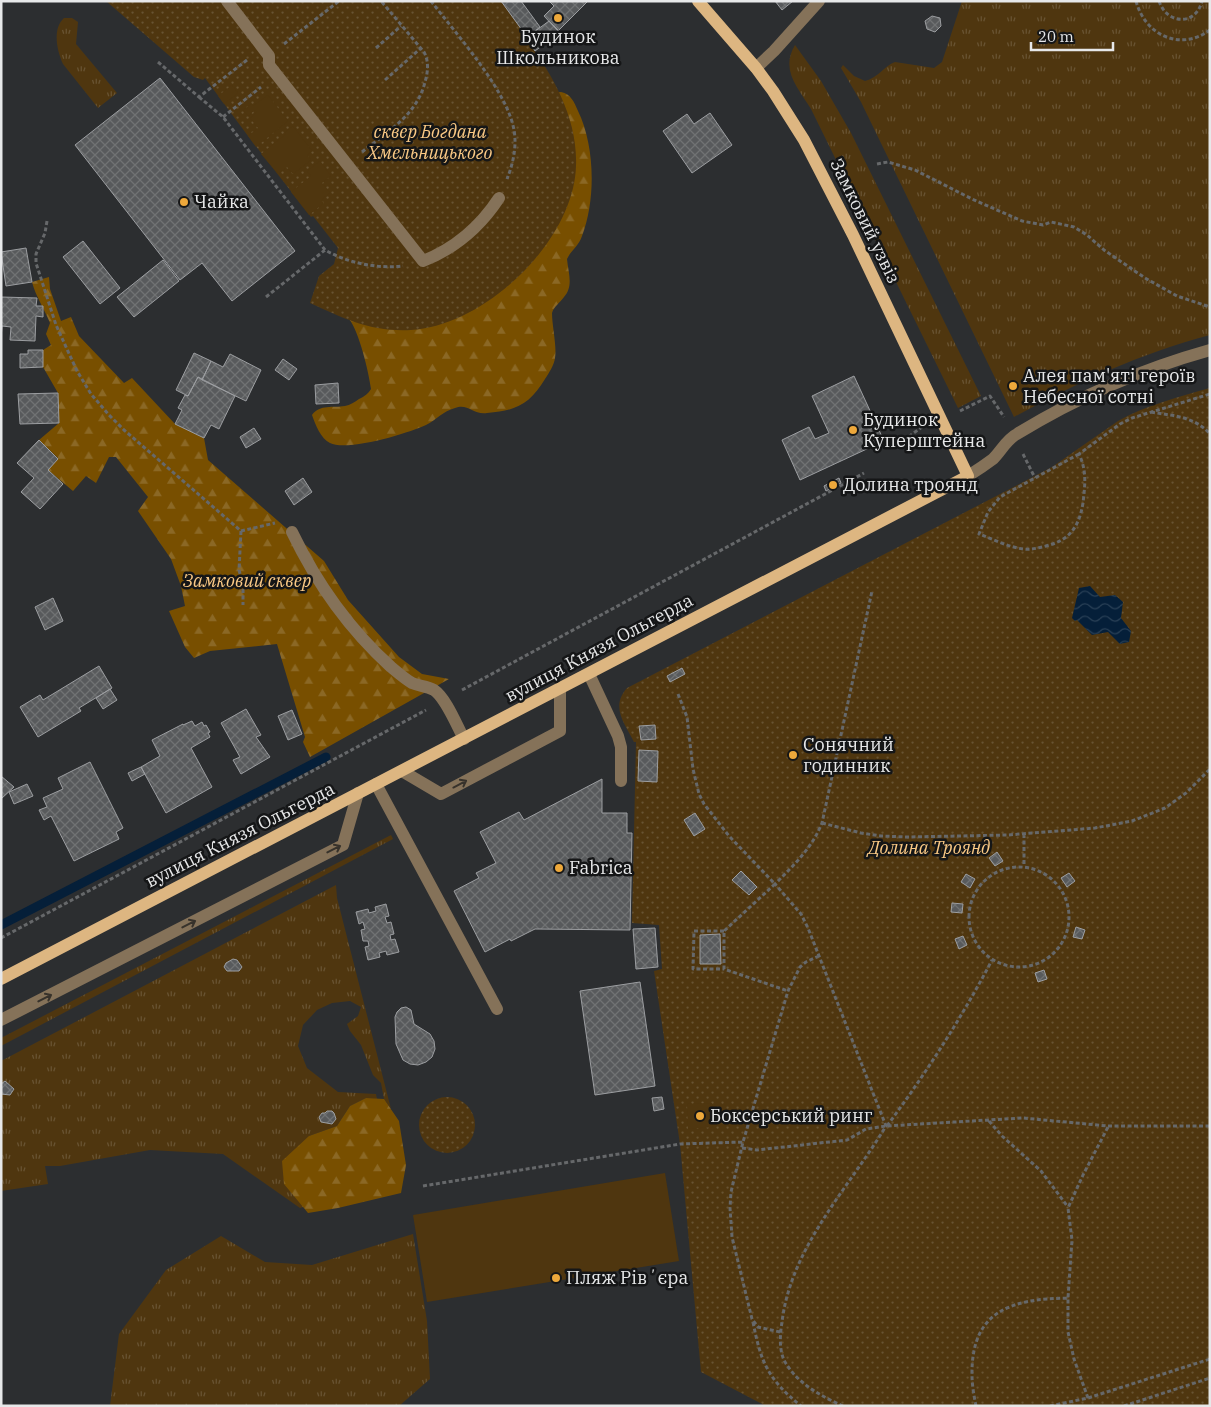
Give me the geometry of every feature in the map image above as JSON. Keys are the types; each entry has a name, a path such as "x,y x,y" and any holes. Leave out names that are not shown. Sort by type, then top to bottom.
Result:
{"main road":[{"name":"Замковий узвіз","path":"698,1 756,68 784,107 818,165 968,476"},
{"name":"вулиця Князя Ольгерда","path":"1,979 968,476"}],"street":[{"path":"227,1 266,51 269,64 277,75 423,261 463,240 487,216 499,198"},
{"path":"756,68 780,45 818,1"},
{"name":"вулиця Князя Ольгерда","path":"968,476 993,458 1014,435 1085,397 1131,376 1171,361 1210,350"},
{"path":"292,532 320,583 357,632 402,676 410,682 434,690 440,695 464,739"},
{"path":"589,674 618,736 621,747 621,781"},
{"path":"402,770 441,794 560,731 560,689"},
{"path":"376,784 497,1009"},
{"path":"1,1020 343,844 358,793"}],"path":[{"path":"199,97 339,1"},
{"path":"347,164 406,117 418,101 423,89 427,69 426,56 381,1"},
{"path":"431,1 487,76 510,116 515,140 512,162 499,198"},
{"path":"1136,1 1149,26 1160,35 1173,39 1187,40 1199,37 1210,30"},
{"path":"1159,1 1162,10 1168,16 1184,20 1198,11 1202,1"},
{"path":"376,48 402,26"},
{"path":"385,80 421,48"},
{"path":"158,62 222,117 325,250 336,257 372,266 402,266 423,261"},
{"path":"222,117 277,75"},
{"path":"877,164 888,162 915,170 950,189 1022,221 1043,226 1051,222 1074,227 1149,281 1177,296 1210,307"},
{"path":"47,221 45,234 36,254 36,263 61,336 77,371 91,394 109,415 148,451 241,531"},
{"path":"266,297 325,250"},
{"path":"1078,454 1085,469 1085,489 1078,520 1067,536 1052,544 1033,549 1024,549 980,534 988,512 1000,497 1056,468 1120,424 1132,418 1210,394"},
{"path":"960,411 990,396 1006,419"},
{"path":"1150,412 1192,419 1202,425 1210,434"},
{"path":"893,448 922,427"},
{"path":"1,938 864,474"},
{"path":"241,531 283,523 292,532"},
{"path":"241,531 239,570 243,585 243,605"},
{"path":"788,991 724,969 694,969 694,931 724,931 775,884 807,851 816,837 822,823 872,591"},
{"path":"678,694 687,717 693,769 699,794 704,804 729,836 801,914 886,1126"},
{"path":"822,823 844,830 881,836 943,837 1024,834 1095,828 1139,818 1165,808 1186,793 1210,769"},
{"path":"1024,834 1024,866"},
{"path":"1024,866 1039,870 1052,878 1062,890 1068,903 1067,933 1060,946 1049,957 1036,965 1021,968 1006,966 992,960 980,950 972,937 968,923 969,908 974,893 983,881 995,872 1009,867 1024,866"},
{"path":"724,931 724,969"},
{"path":"801,1406 773,1380 763,1362 732,1237 730,1208 734,1174 788,991 800,967 819,956"},
{"path":"843,1406 813,1390 794,1374 783,1358 780,1332 788,1293 804,1254 846,1186 872,1151 886,1126 938,1055 992,960"},
{"path":"742,1148 756,1150 847,1140 866,1129 886,1126 1023,1118 1108,1126 1210,1126"},
{"path":"989,1120 1002,1136 1041,1171 1068,1208 1072,1240 1068,1332 1088,1398"},
{"path":"1068,1208 1082,1174 1108,1126"},
{"path":"423,1186 680,1144 744,1142"},
{"path":"976,1406 972,1378 973,1351 976,1339 990,1318 1012,1305 1040,1299 1068,1298"},
{"path":"752,1318 758,1327 780,1332"},
{"path":"1050,1406 1088,1398 1210,1359"},
{"path":"1124,1406 1210,1378"}],"green space":[{"name":"сквер Богдана Хмельницького","path":"106,1 501,1 527,37 526,39 554,83 562,98 573,131 576,166 571,194 560,223 542,250 520,275 495,296 468,313 439,325 411,330 371,327 310,303 319,276 334,264 338,248 313,216 311,217 205,78 203,80 194,77"},
{"path":"962,1 1210,1 1210,335 1184,342 1110,370 1014,417 861,102 841,68 843,65 854,76 865,81 895,62 934,68 942,62"},
{"path":"64,18 72,18 78,22 76,44 117,93 98,108 61,59 57,34 60,23"},
{"path":"795,45 821,81 851,133 981,396 958,408 811,109 792,78 789,63"},
{"path":"232,85 238,93 224,104 218,96"},
{"path":"561,92 572,99 584,125 592,173 587,221 579,243 567,259 570,279 569,288 552,313 555,353 550,372 534,395 514,408 482,413 460,407 447,411 430,423 393,437 350,445 330,443 319,431 312,415 319,409 351,404 366,395 371,389 360,342 349,319 552,93"},
{"path":"268,95 288,121 256,147 248,136 258,128 250,118 257,112 255,110 248,116 243,110 251,104 253,106"},
{"path":"293,126 312,151 307,155 311,160 293,174 287,167 278,174 261,154"},
{"path":"320,161 331,176 322,183 330,193 321,200 324,203 309,215 291,192 311,176 307,171"},
{"name":"Замковий сквер","path":"49,277 50,289 61,321 71,317 79,336 124,383 132,378 175,424 204,438 208,460 324,561 348,600 399,657 422,674 449,679 310,757 303,742 305,737 277,644 210,651 194,658 185,647 169,611 185,606 181,586 171,559 138,511 148,497 116,457 109,457 96,483 86,476 73,491 48,470 58,458 39,440 59,423 58,393 43,367 43,350 51,345 46,334 50,323 32,282"},
{"name":"Долина Троянд","path":"1210,388 1210,1406 766,1406 701,1372 680,1144 654,971 662,969 659,925 632,923 636,742 634,742 623,722 619,709 622,695 627,688 1052,467 1129,415 1174,398"},
{"path":"391,835 393,839 1,1046 1,1038"},
{"path":"336,885 337,898 391,1109 384,1099 381,1083 373,1075 361,1045 347,1024 358,1016 361,1007 350,1001 332,1003 317,1010 303,1025 298,1046 307,1068 338,1092 376,1094 377,1099 366,1098 350,1106 337,1126 309,1136 303,1207 300,1208 223,1154 150,1150 60,1166 45,1166 48,1184 1,1191 1,1061"},
{"path":"441,1097 453,1097 463,1101 471,1109 475,1125 471,1141 463,1149 453,1153 441,1153 431,1149 423,1141 419,1131 419,1119 423,1109 431,1101"},
{"path":"366,1098 384,1099 399,1121 406,1165 401,1193 308,1213 284,1184 282,1161 309,1136 337,1126 350,1106"},
{"name":"Боксерський ринг","path":"712,1103 713,1127 688,1129 687,1104"},
{"path":"665,1173 679,1261 427,1302 413,1215"},
{"path":"413,1234 427,1321 430,1379 399,1406 110,1406 119,1334 166,1270 221,1236 265,1262 312,1265"}],"water":[{"path":"1090,586 1100,597 1115,595 1123,602 1121,618 1131,631 1129,642 1120,644 1108,632 1092,635 1077,620 1075,621 1072,618 1079,588"}],"building":[{"path":"501,1 521,1 540,27 527,37"},
{"name":"Будинок Школьникова","path":"549,1 588,1 558,31 544,16 554,6"},
{"path":"775,1 793,1 782,10"},
{"path":"932,16 940,18 941,26 935,32 927,29 925,21"},
{"path":"549,21 560,32 535,51 526,38"},
{"path":"160,78 295,251 232,301 202,263 180,280 75,145"},
{"path":"710,113 732,145 692,173 663,131 687,114 694,124"},
{"path":"83,241 120,288 100,304 63,257"},
{"path":"26,248 32,282 6,286 1,252"},
{"path":"163,260 179,281 134,317 117,297"},
{"path":"1,297 37,298 36,306 43,306 43,317 36,316 35,341 10,340 11,327 2,326 1,339"},
{"path":"28,350 43,350 43,367 20,368 20,354 28,354"},
{"path":"194,353 211,361 202,380 198,377 188,396 176,390"},
{"path":"230,354 261,370 246,401 202,380 211,361 223,367"},
{"path":"283,359 297,369 289,380 275,370"},
{"name":"Будинок Куперштейна","path":"854,376 884,441 800,480 782,440 809,427 815,439 829,433 812,396"},
{"path":"198,377 235,396 219,429 211,425 204,438 175,424 182,410 178,408 185,395 188,396"},
{"path":"338,383 339,403 316,404 315,385"},
{"path":"58,393 59,423 20,424 18,394"},
{"path":"254,428 261,439 246,448 240,437"},
{"path":"39,440 58,459 48,470 63,484 40,509 21,492 34,478 17,463"},
{"path":"303,478 312,492 294,505 285,491"},
{"name":"Долина троянд","path":"839,478 841,483 826,491 824,486"},
{"path":"53,598 63,621 45,630 35,607"},
{"path":"99,666 112,688 79,708 81,711 38,737 20,707 40,695 43,700"},
{"path":"682,668 685,674 670,682 667,676"},
{"path":"110,689 117,700 103,709 96,698"},
{"path":"246,709 261,735 256,737 270,757 241,774 233,760 240,757 221,723"},
{"path":"292,710 302,734 288,740 278,716"},
{"path":"192,721 195,726 202,722 210,732 208,733 210,737 191,748 212,787 166,813 141,767 160,756 152,740"},
{"path":"655,725 656,739 641,740 639,726"},
{"path":"639,750 658,751 657,782 638,781"},
{"path":"90,762 123,828 116,832 119,839 74,861 51,816 44,820 39,810 47,807 43,798 63,789 58,778"},
{"path":"141,767 145,774 132,781 128,773"},
{"path":"1,776 14,787 1,799"},
{"name":"Fabrica","path":"602,779 602,813 627,813 627,833 632,833 630,930 535,929 485,952 454,891 479,878 476,873 496,863 480,832 519,812 524,820"},
{"path":"27,784 33,796 14,804 9,792"},
{"path":"695,813 705,829 694,836 684,820"},
{"path":"997,852 1003,861 995,866 989,858"},
{"path":"741,871 757,887 749,895 732,880"},
{"path":"1069,873 1075,881 1067,887 1061,878"},
{"path":"966,874 975,879 970,888 961,882"},
{"path":"952,903 963,904 962,913 951,912"},
{"path":"386,904 389,916 385,917 387,923 391,922 394,934 390,935 391,940 395,939 399,952 387,955 386,951 379,953 380,957 368,960 365,947 369,946 368,941 363,941 361,930 365,929 363,922 359,924 356,912 368,909 369,913 376,911 375,907"},
{"path":"1076,927 1085,930 1082,939 1073,937"},
{"path":"655,928 658,967 636,969 633,929"},
{"path":"720,934 721,964 700,964 700,935"},
{"path":"963,936 967,945 959,949 955,939"},
{"path":"233,959 237,960 242,967 239,971 227,971 224,967 226,963"},
{"path":"1044,970 1047,979 1038,982 1035,973"},
{"path":"640,982 655,1086 595,1095 580,991"},
{"path":"406,1007 411,1010 414,1024 430,1034 434,1041 435,1049 432,1057 418,1065 410,1064 403,1060 396,1044 395,1017 401,1008"},
{"path":"5,1081 14,1089 10,1095 1,1094 1,1084"},
{"path":"662,1097 664,1109 654,1111 652,1098"},
{"path":"327,1111 334,1113 336,1119 332,1124 321,1122 319,1117"}],"waterway":[{"path":"1,925 326,757"}],"place":[{"name":"Будинок Школьникова","path":"558,18"},
{"name":"Чайка","path":"184,202"},
{"name":"Алея пам'яті героїв Небесної сотні","path":"1013,386"},
{"name":"Будинок Куперштейна","path":"853,430"},
{"name":"Долина троянд","path":"833,485"},
{"name":"Сонячний годинник","path":"793,755"},
{"name":"Fabrica","path":"559,868"},
{"name":"Боксерський ринг","path":"700,1116"},
{"name":"Пляж Рівʼєра","path":"556,1278"}]}
